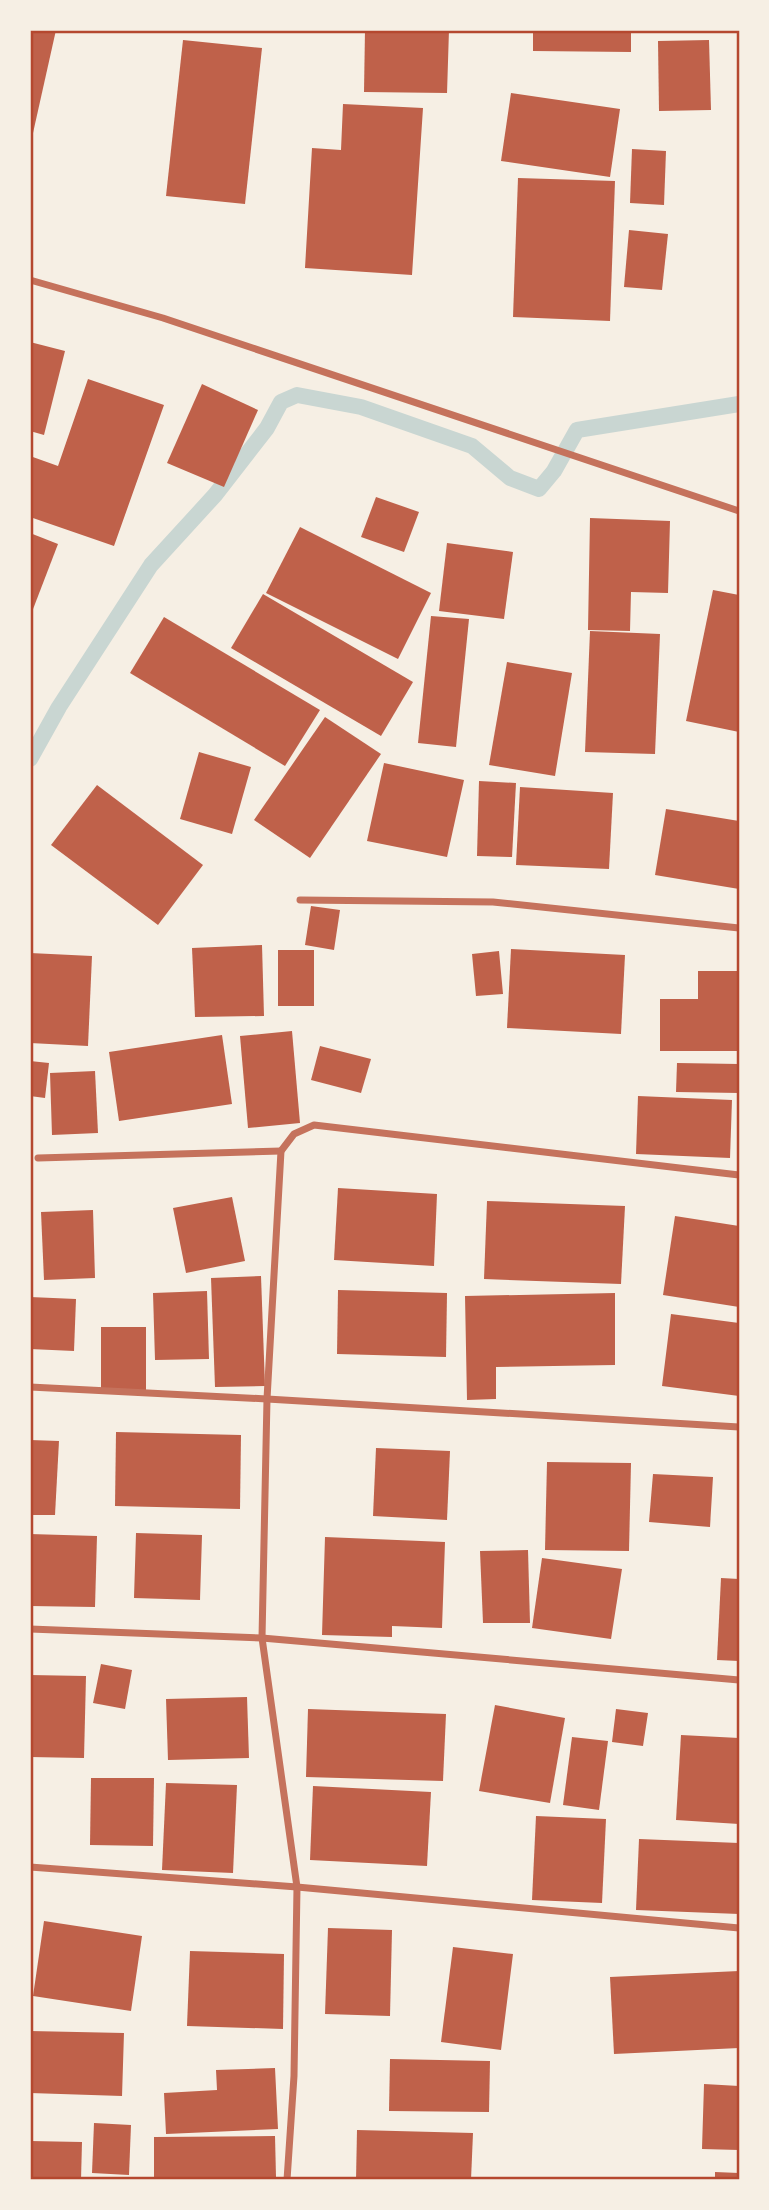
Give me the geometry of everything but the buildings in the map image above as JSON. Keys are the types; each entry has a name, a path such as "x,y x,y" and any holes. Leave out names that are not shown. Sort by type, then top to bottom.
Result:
{"street":[{"path":"30,280 163,318 739,511"},
{"path":"300,900 493,902 739,928"},
{"path":"287,2180 295,2076 297,1887 261,1638 267,1399 281,1151 295,1134 314,1125 739,1175"},
{"path":"38,1158 281,1151"},
{"path":"30,1387 739,1427"},
{"path":"30,1629 261,1638 739,1680"},
{"path":"30,1867 297,1887 739,1928"}],"waterway":[{"path":"30,759 59,707 151,565 215,495 267,428 281,402 297,395 361,407 472,446 510,478 539,489 554,471 577,430 739,404"}]}
